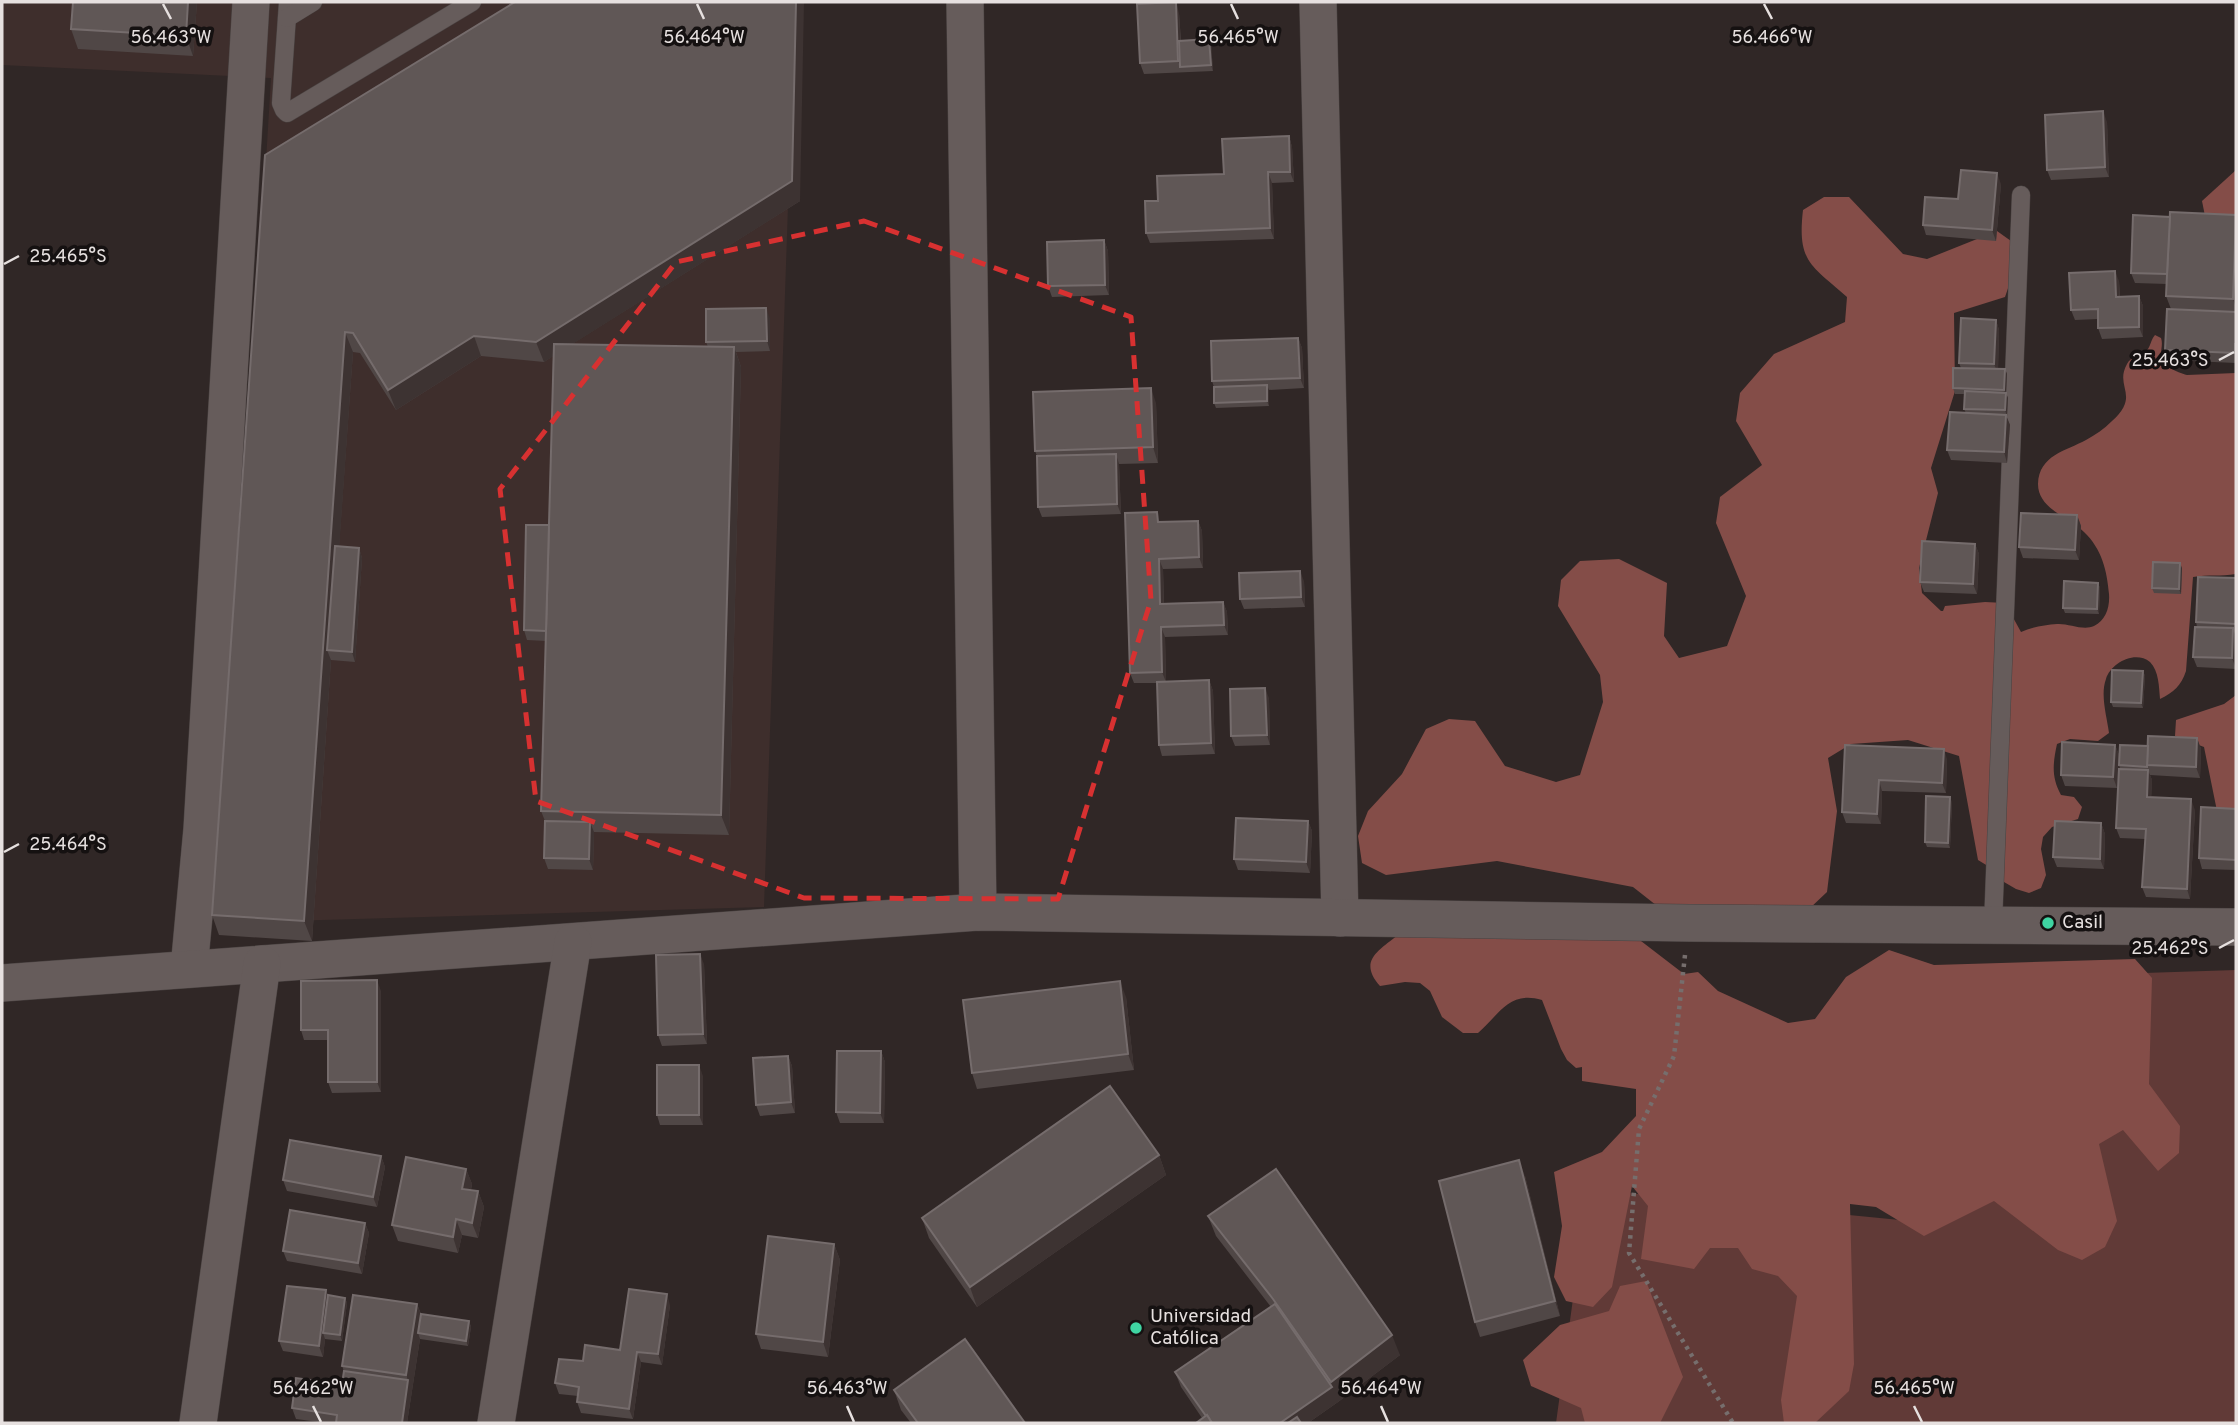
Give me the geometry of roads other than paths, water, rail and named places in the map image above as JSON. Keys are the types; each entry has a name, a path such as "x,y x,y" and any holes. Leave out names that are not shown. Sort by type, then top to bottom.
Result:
{"street":[{"path":"189,969 202,829 251,2"},
{"path":"965,2 978,912"},
{"path":"1318,2 1340,918"},
{"path":"2,983 978,912 2236,928"},
{"path":"496,1423 573,942"},
{"path":"198,1423 262,964"}],"lane":[{"path":"313,2 288,10 281,103 287,113 472,2"},
{"path":"1993,925 2021,195"}],"place":[{"name":"Casil","path":"2048,923"},
{"name":"Universidad Católica","path":"1136,1328"}]}
